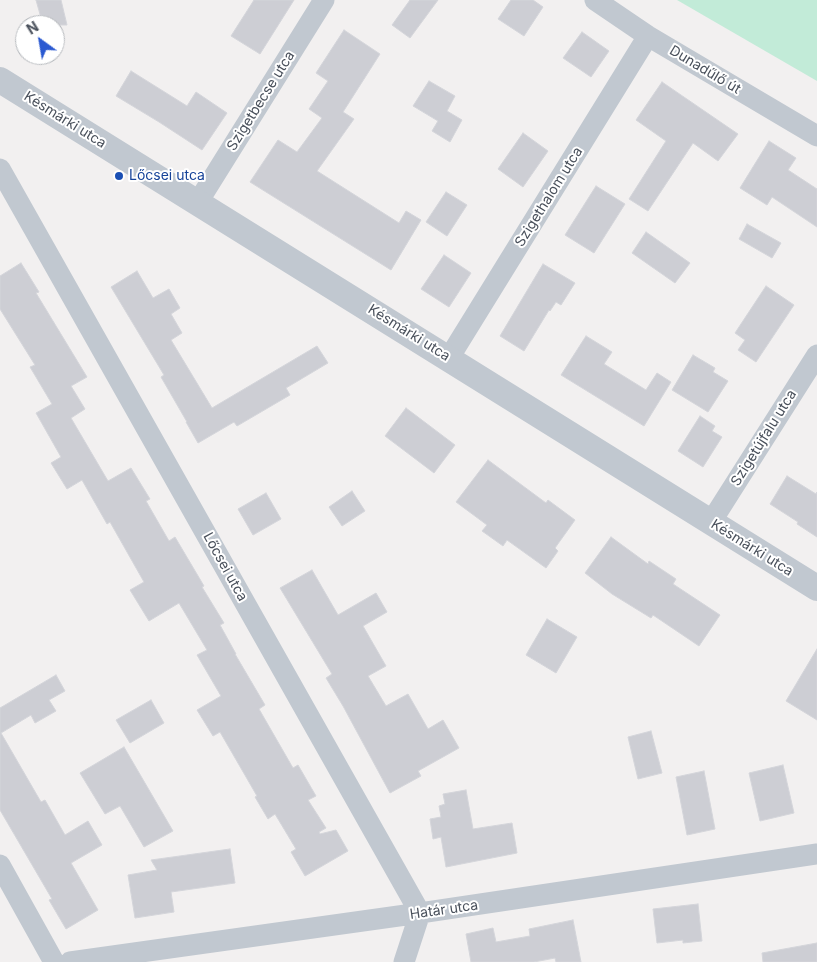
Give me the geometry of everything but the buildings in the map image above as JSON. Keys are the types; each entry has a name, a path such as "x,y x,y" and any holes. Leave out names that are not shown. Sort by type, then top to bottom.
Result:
{"street":[{"name":"Szigetbecse utca","path":"198,202 324,0"},
{"name":"Dunadűlő út","path":"595,0 648,36 817,136"},
{"name":"Szigethalom utca","path":"449,358 648,36"},
{"name":"Késmárki utca","path":"1,82 198,202 817,588"},
{"name":"Lőcsei utca","path":"0,169 420,913"},
{"name":"Szigetújfalu utca","path":"711,522 817,355"},
{"name":"Határ utca","path":"70,962 420,913 817,854"},
{"path":"0,865 54,962"},
{"path":"404,962 420,913"}],"green space":[{"path":"677,0 817,0 817,81"}],"place":[{"name":"Lőcsei utca","path":"119,176"}]}
